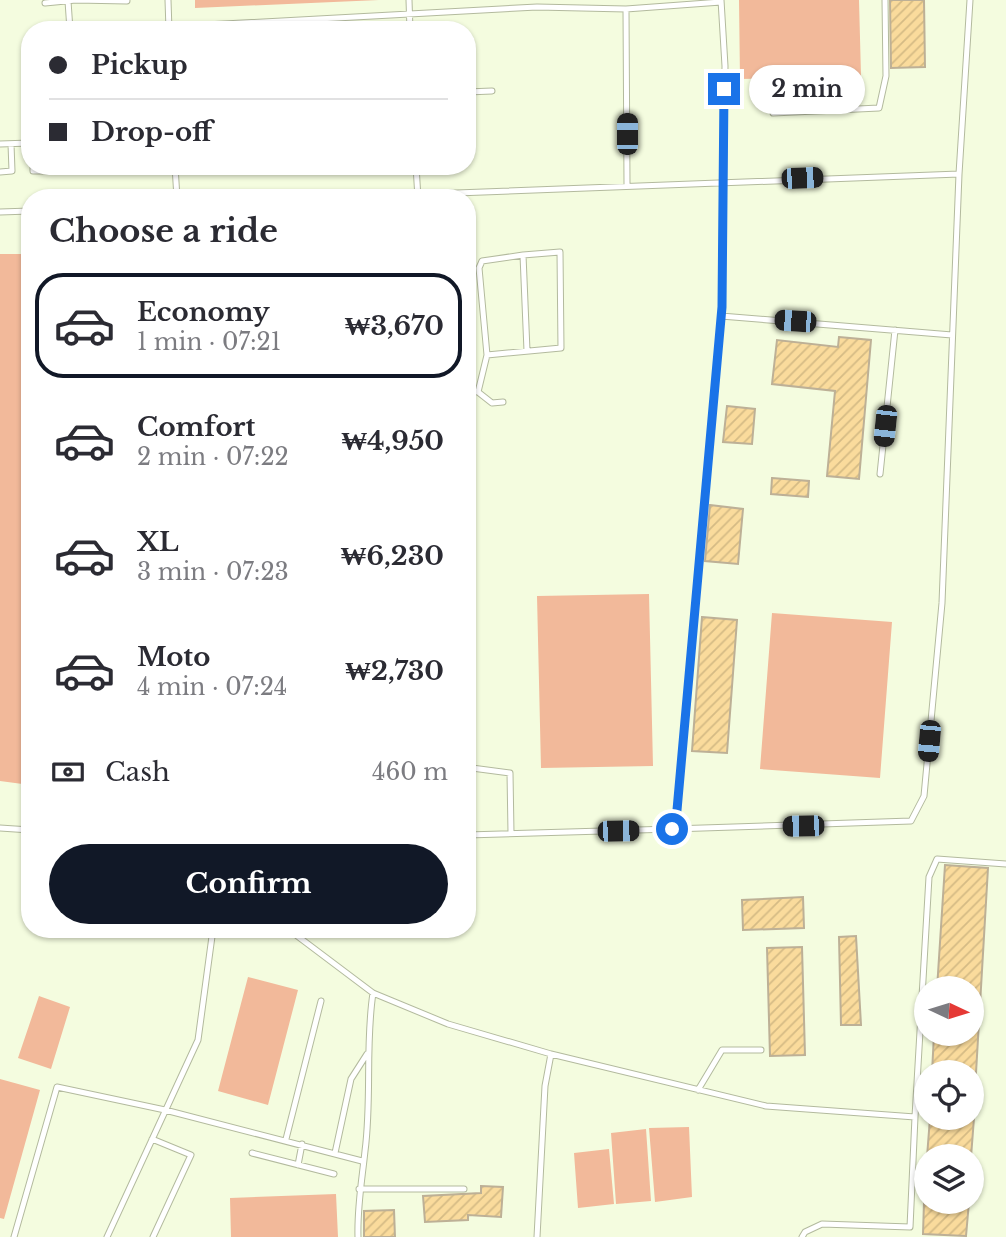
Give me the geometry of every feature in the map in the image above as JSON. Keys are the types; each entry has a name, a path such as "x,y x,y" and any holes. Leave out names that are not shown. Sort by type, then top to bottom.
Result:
{"lane":[{"path":"45,3 76,0 127,1"},
{"path":"168,0 169,21"},
{"path":"409,0 410,21"},
{"path":"773,113 879,108 886,76 885,0"},
{"path":"476,835 911,821 924,796 942,603 959,174 970,0"},
{"path":"68,1 69,21"},
{"path":"310,21 537,7 626,9 721,1 725,66 721,316 677,810 672,829"},
{"path":"626,9 627,184"},
{"path":"476,92 492,92"},
{"path":"0,144 21,143"},
{"path":"0,172 12,171 11,144"},
{"path":"476,192 723,180 959,174"},
{"path":"0,212 21,211"},
{"path":"487,355 561,348 560,252 482,261 479,268 487,355 478,392 492,402 503,401"},
{"path":"523,255 527,351"},
{"path":"721,316 952,335"},
{"path":"880,474 895,330"},
{"path":"476,769 510,773 511,834"},
{"path":"0,828 21,829"},
{"path":"918,1060 929,877 933,866 937,859 1006,864"},
{"path":"107,1237 198,1040 212,938"},
{"path":"300,938 373,993 447,1024 551,1054 766,1106 914,1117"},
{"path":"358,1237 373,993"},
{"path":"286,1139 321,1000"},
{"path":"698,1090 722,1050 761,1050"},
{"path":"335,1153 351,1079 368,1052"},
{"path":"537,1237 545,1086 551,1054"},
{"path":"14,1237 57,1087 286,1139 362,1161"},
{"path":"802,1237 805,1232 822,1224 910,1227 914,1130"},
{"path":"152,1139 191,1155 153,1237"},
{"path":"298,1165 302,1144"},
{"path":"252,1153 334,1174"},
{"path":"359,1189 464,1189"}],"shaded area":[{"path":"195,0 379,0 195,8"},
{"path":"739,0 859,0 861,76 740,79"},
{"path":"0,254 21,254 21,784 0,781"},
{"path":"649,594 653,766 541,768 537,596"},
{"path":"772,613 892,622 880,778 760,769"},
{"path":"248,977 298,990 268,1105 218,1091"},
{"path":"39,996 70,1007 51,1069 18,1058"},
{"path":"0,1079 40,1090 4,1219 0,1218"},
{"path":"689,1127 692,1197 655,1202 649,1128"},
{"path":"646,1129 651,1201 616,1204 611,1133"},
{"path":"609,1149 614,1204 578,1208 574,1153"},
{"path":"336,1194 338,1237 231,1237 230,1198"}],"building":[{"path":"890,0 924,0 925,67 891,68"},
{"path":"839,337 871,340 859,479 827,476 835,391 772,384 777,340 838,347"},
{"path":"727,406 755,409 752,444 723,442"},
{"path":"772,478 809,481 808,497 771,494"},
{"path":"710,505 743,509 738,564 705,561"},
{"path":"702,617 737,620 727,753 692,751"},
{"path":"945,865 988,868 982,976 938,976"},
{"path":"803,897 804,928 743,930 742,900"},
{"path":"856,936 861,1025 841,1025 839,937"},
{"path":"802,947 805,1055 770,1056 767,948"},
{"path":"933,1046 978,1046 977,1060 933,1060"},
{"path":"929,1130 973,1130 972,1144 928,1144"},
{"path":"481,1186 503,1187 501,1217 468,1215 468,1220 425,1222 423,1196 481,1193"},
{"path":"394,1210 395,1237 364,1237 364,1211"},
{"path":"924,1214 968,1214 966,1236 923,1234"}],"route":[{"path":"672,829 677,810 722,307 724,89"}]}
